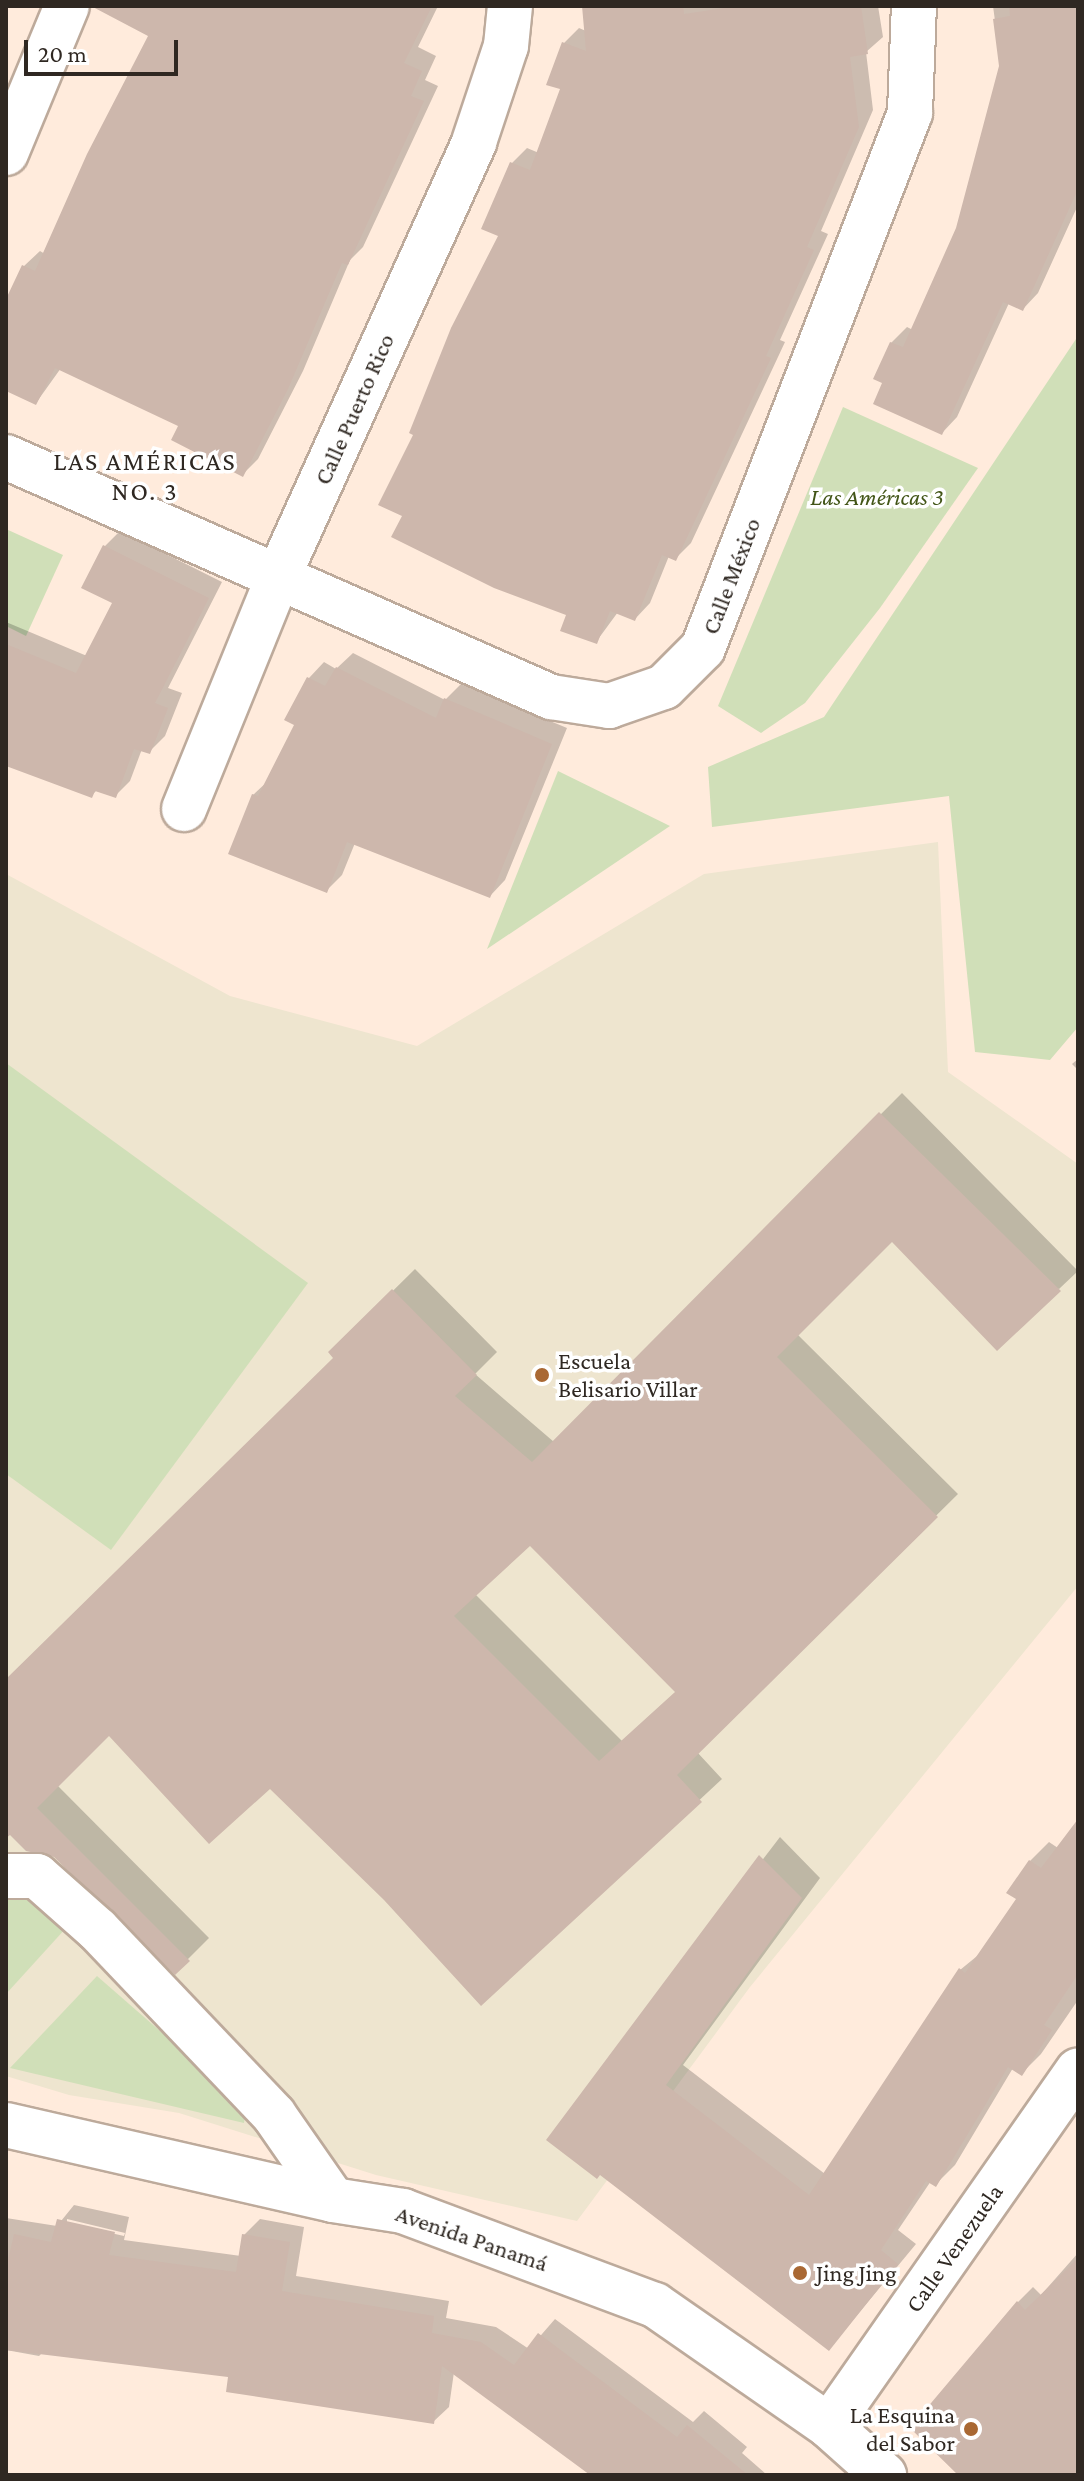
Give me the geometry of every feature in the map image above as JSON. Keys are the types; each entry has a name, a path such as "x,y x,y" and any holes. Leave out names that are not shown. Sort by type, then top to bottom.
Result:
{"street":[{"path":"6,153 67,6"},
{"name":"Calle Puerto Rico","path":"184,809 278,577 474,142 506,46 510,6"},
{"name":"Calle México","path":"6,457 551,697 609,706 664,687 703,648 910,113 914,6"},
{"path":"6,1876 37,1876 98,1930 274,2115 333,2200"},
{"name":"Calle Venezuela","path":"829,2426 1078,2071"},
{"name":"Avenida Panamá","path":"6,2125 333,2200 403,2211 655,2305 829,2426 884,2475"}],"shaded area":[{"name":"Escuela Belisario Villar","path":"938,842 948,1072 1078,1164 1078,1586 750,1987 577,2221 376,2175 179,2113 69,2095 6,2076 6,874 230,996 417,1046 704,874"}],"green space":[{"path":"1078,336 1078,1027 1050,1060 975,1052 949,796 712,827 708,767 824,717"},
{"name":"Las Américas 3","path":"843,407 978,468 880,608 805,703 761,733 718,706"},
{"path":"6,529 63,555 26,636 6,626"},
{"path":"558,771 670,826 487,949"},
{"path":"6,1063 308,1283 111,1550 6,1474"},
{"path":"6,1900 30,1900 66,1928 6,1994"},
{"path":"97,1976 246,2106 244,2123 10,2068"}],"building":[{"path":"91,6 432,6 404,63 422,71 411,96 424,101 348,265 342,263 288,389 243,477 171,440 178,426 55,368 36,405 6,391 6,299 22,265 35,271 87,154 148,36"},
{"path":"582,6 683,6 684,14 738,6 861,6 868,54 850,57 859,127 807,247 814,250 766,356 771,358 676,561 662,555 635,621 610,611 597,644 560,631 566,615 494,588 391,537 402,516 378,505 413,435 409,433 451,328 498,236 481,229 510,162 530,170 560,89 546,85 562,42 586,51"},
{"path":"1009,6 1078,6 1078,189 1023,311 1003,302 942,435 873,404 882,383 873,379 890,342 903,347 956,228 999,66 993,19 1010,16"},
{"path":"103,545 209,598 155,703 168,708 150,754 134,749 116,798 95,791 92,798 6,766 6,644 76,673 112,603 81,588"},
{"path":"336,667 436,718 444,698 552,744 490,898 347,842 327,893 228,854 252,794 258,796 294,725 284,720 307,677 325,686"},
{"path":"879,1112 1061,1291 997,1351 892,1242 777,1357 938,1517 677,1775 702,1802 481,2006 384,1900 270,1789 209,1844 109,1736 37,1808 190,1961 175,1975 54,1857 26,1851 10,1835 6,1838 6,1679 333,1358 328,1352 392,1289 477,1375 455,1396 532,1462","holes":["530,1546 675,1692 599,1761 454,1616"]},
{"path":"1078,1819 1078,1974 1044,2025 1052,2030 1022,2076 1008,2067 936,2187 926,2181 881,2250 898,2264 829,2351 600,2175 597,2179 546,2140 759,1855 802,1898 666,2085 809,2195 959,1968 965,1973 1016,1899 1006,1893 1029,1860 1041,1868"},
{"path":"57,2219 115,2232 109,2255 236,2272 242,2234 290,2242 282,2291 434,2316 432,2333 481,2342 514,2365 538,2333 677,2437 687,2425 748,2475 590,2475 442,2366 434,2424 226,2392 228,2377 6,2350 6,2269 14,2234 51,2242"},
{"path":"1078,2258 1078,2475 958,2475 910,2428 1017,2301 1025,2310"}],"place":[{"name":"Escuela Belisario Villar","path":"542,1375"},
{"name":"Jing Jing","path":"800,2273"},
{"name":"La Esquina del Sabor","path":"971,2429"}],"district":[{"name":"LAS AMÉRICAS NO. 3","path":"145,477"}]}
